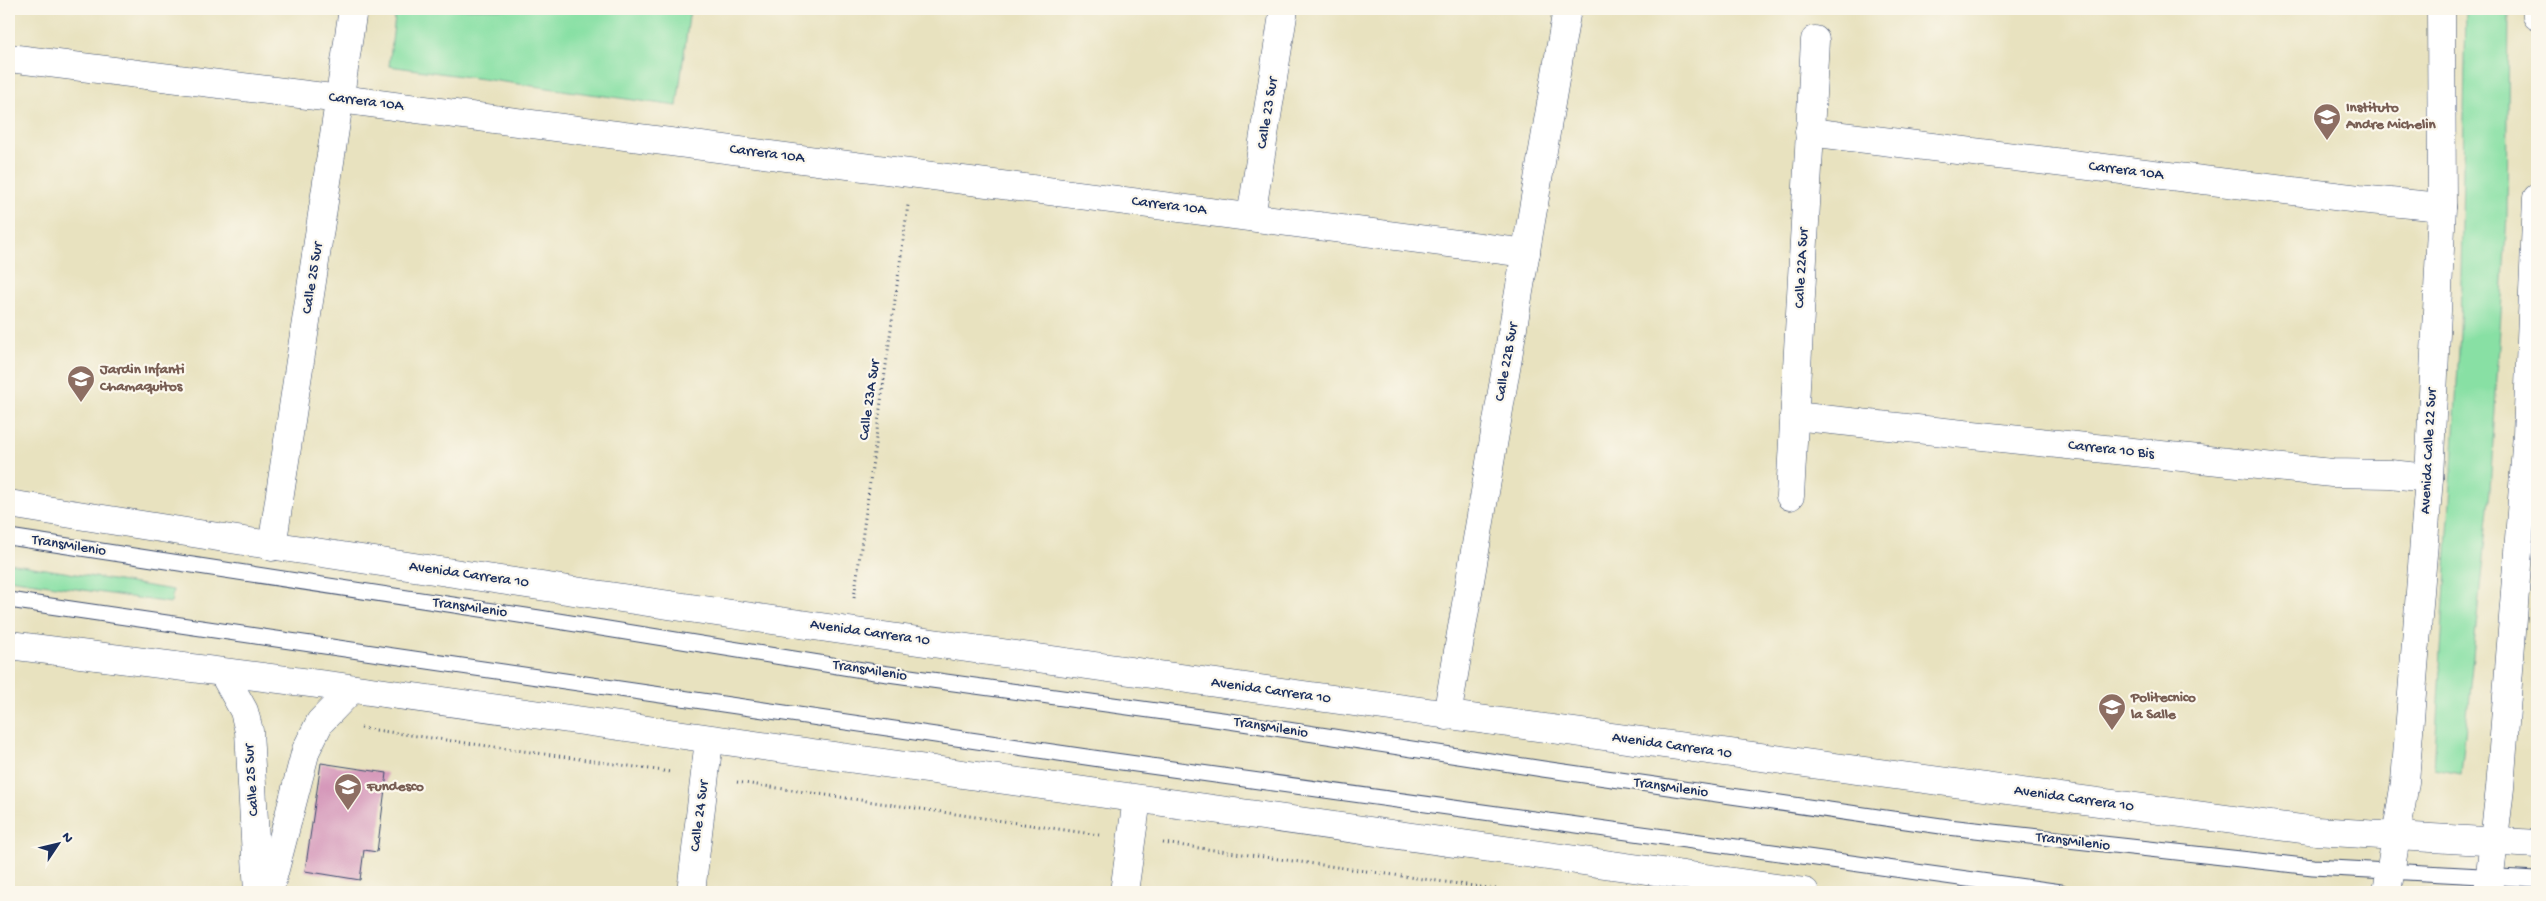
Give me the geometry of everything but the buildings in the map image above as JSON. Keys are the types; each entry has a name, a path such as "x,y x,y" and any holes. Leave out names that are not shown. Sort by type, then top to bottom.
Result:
{"main road":[{"name":"Calle 25 Sur","path":"272,546 353,9"},
{"name":"Calle 23 Sur","path":"1251,217 1284,9"},
{"name":"Calle 22B Sur","path":"1447,716 1567,9"},
{"name":"Avenida Calle 22 Sur","path":"2389,882 2405,782 2429,478 2442,207 2441,9"},
{"path":"2537,9 2537,16"},
{"name":"Calle 22A Sur","path":"1790,496 1815,40"},
{"name":"Carrera 10A","path":"9,58 340,99 1526,253"},
{"name":"Carrera 10A","path":"1809,132 2349,198 2442,207"},
{"path":"2489,884 2495,842 2532,435 2537,198"},
{"name":"Carrera 10 Bis","path":"1794,416 2332,473 2390,474 2429,478"},
{"name":"Avenida Carrera 10","path":"9,504 272,546 1447,716 2316,831 2537,844"},
{"path":"9,645 352,689 1806,892"},
{"name":"Calle 25 Sur","path":"223,672 244,711 249,732 258,892"},
{"path":"269,892 306,750 320,722 352,689"},
{"name":"Calle 24 Sur","path":"691,892 709,740"},
{"path":"1124,892 1137,799"}],"lane":[{"name":"TransMilenio","path":"9,537 549,619 881,673 1919,823 2134,849 2313,867 2389,882 2489,884 2537,879"},
{"path":"9,600 1100,760 2061,892"}],"path":[{"name":"Calle 23A Sur","path":"850,630 912,173"},
{"path":"320,722 1132,839 1517,892"}],"green space":[{"path":"396,9 690,9 677,106 389,66"},
{"path":"2466,9 2509,9 2507,216 2490,489 2461,774 2434,769 2460,332"},
{"path":"9,563 173,590 171,603 9,579"}],"place":[{"name":"Instituto Andre Michelin","path":"2327,141"},
{"name":"Jardin Infanti Chamaquitos","path":"81,403"},
{"name":"Politecnico la Salle","path":"2112,731"},
{"name":"Fundesco","path":"348,811"}]}
